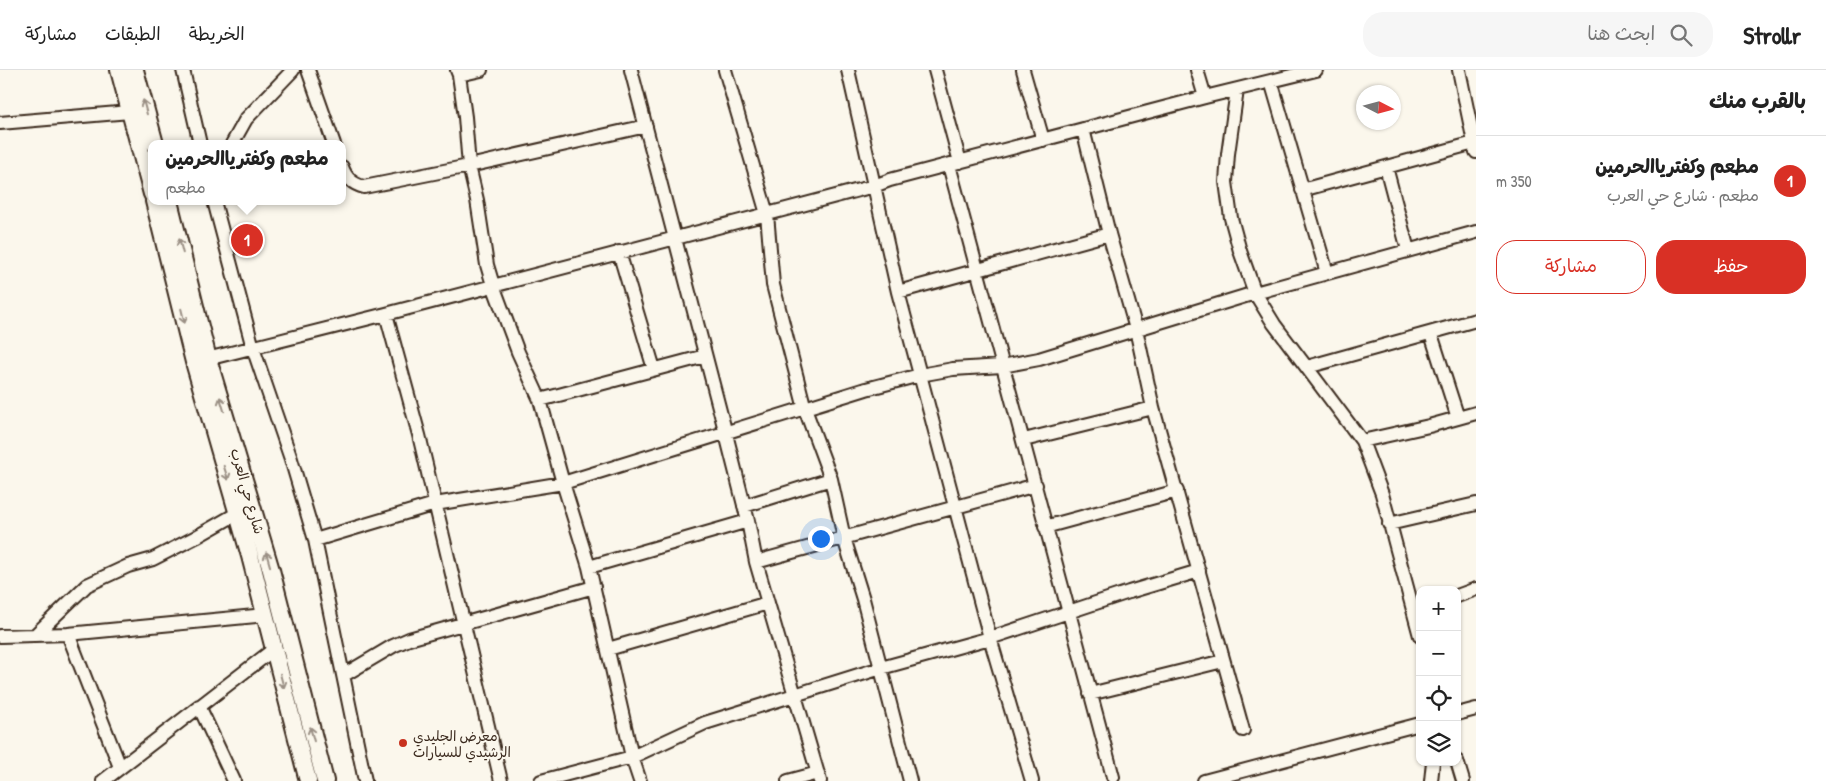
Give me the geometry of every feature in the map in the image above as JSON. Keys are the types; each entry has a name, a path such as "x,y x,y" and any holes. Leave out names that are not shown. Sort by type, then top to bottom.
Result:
{"main road":[{"path":"119,70 132,88 153,140"},
{"path":"135,70 130,112 148,179"},
{"name":"شارع حي العرب","path":"155,205 201,360 250,499 268,593 266,615 308,781"},
{"name":"شارع حي العرب","path":"170,205 201,360 238,513 268,593 325,781"}],"street":[{"path":"182,70 199,140"},
{"path":"234,140 246,119 293,70"},
{"path":"308,70 333,140"},
{"path":"481,70 458,72 465,117 469,166 477,200 487,265 492,285 518,352 540,400 589,567 632,757 640,781"},
{"path":"631,70 748,520 756,562 819,777 788,781"},
{"path":"725,70 767,214 773,284 805,409 831,479 844,538 881,668 910,781"},
{"path":"848,70 898,292 990,638 1032,781"},
{"path":"934,70 978,271 1112,778"},
{"path":"1023,70 1043,140"},
{"path":"1197,70 1205,97"},
{"path":"201,360 386,314 874,186 890,180 1271,81 1291,73 1316,70"},
{"path":"1302,190 1386,167 1475,148 1459,70"},
{"path":"1271,81 1327,273"},
{"path":"1237,90 1226,182 1231,218 1240,251 1255,293 1274,324 1362,441 1382,494 1389,524 1416,611"},
{"path":"0,123 130,112"},
{"path":"346,177 356,185 364,187 469,166 646,126"},
{"path":"1083,129 1109,234 1136,329 1154,408 1223,661 1244,730"},
{"path":"1386,167 1408,250"},
{"path":"215,205 253,348 291,459 315,540 365,781"},
{"path":"315,540 435,504 563,483 866,389 920,375 954,369 1002,366 1039,359 1255,293 1476,232"},
{"path":"898,292 1109,234"},
{"path":"619,252 654,369"},
{"path":"386,314 419,435 501,781"},
{"path":"1307,367 1476,320"},
{"path":"1431,334 1458,418"},
{"path":"540,400 705,356"},
{"path":"1024,440 1154,408"},
{"path":"1362,441 1476,413"},
{"path":"744,506 831,479"},
{"path":"756,562 1036,485"},
{"path":"1045,527 1177,491"},
{"path":"1389,524 1476,504"},
{"path":"35,636 87,585 128,566 153,559 238,513"},
{"path":"589,567 748,520"},
{"path":"541,781 632,757 705,723 881,668 990,638 1199,571"},
{"path":"344,676 393,646 409,639 594,587"},
{"path":"1461,595 1476,589"},
{"path":"608,649 768,603"},
{"path":"0,636 68,634 266,615"},
{"path":"68,634 120,767"},
{"path":"103,781 274,649"},
{"path":"1090,694 1223,661"},
{"path":"199,706 234,781"},
{"path":"1461,713 1476,709"},
{"path":"1204,781 1416,725"},
{"path":"1431,781 1433,766"},
{"path":"1458,766 1463,781"},
{"path":"1252,768 1256,781"}],"place":[{"name":"مطعم وكفترياالحرمين","path":"247,240"},
{"name":"معرض الجليدي الرشيدي للسيارات","path":"403,743"}]}
